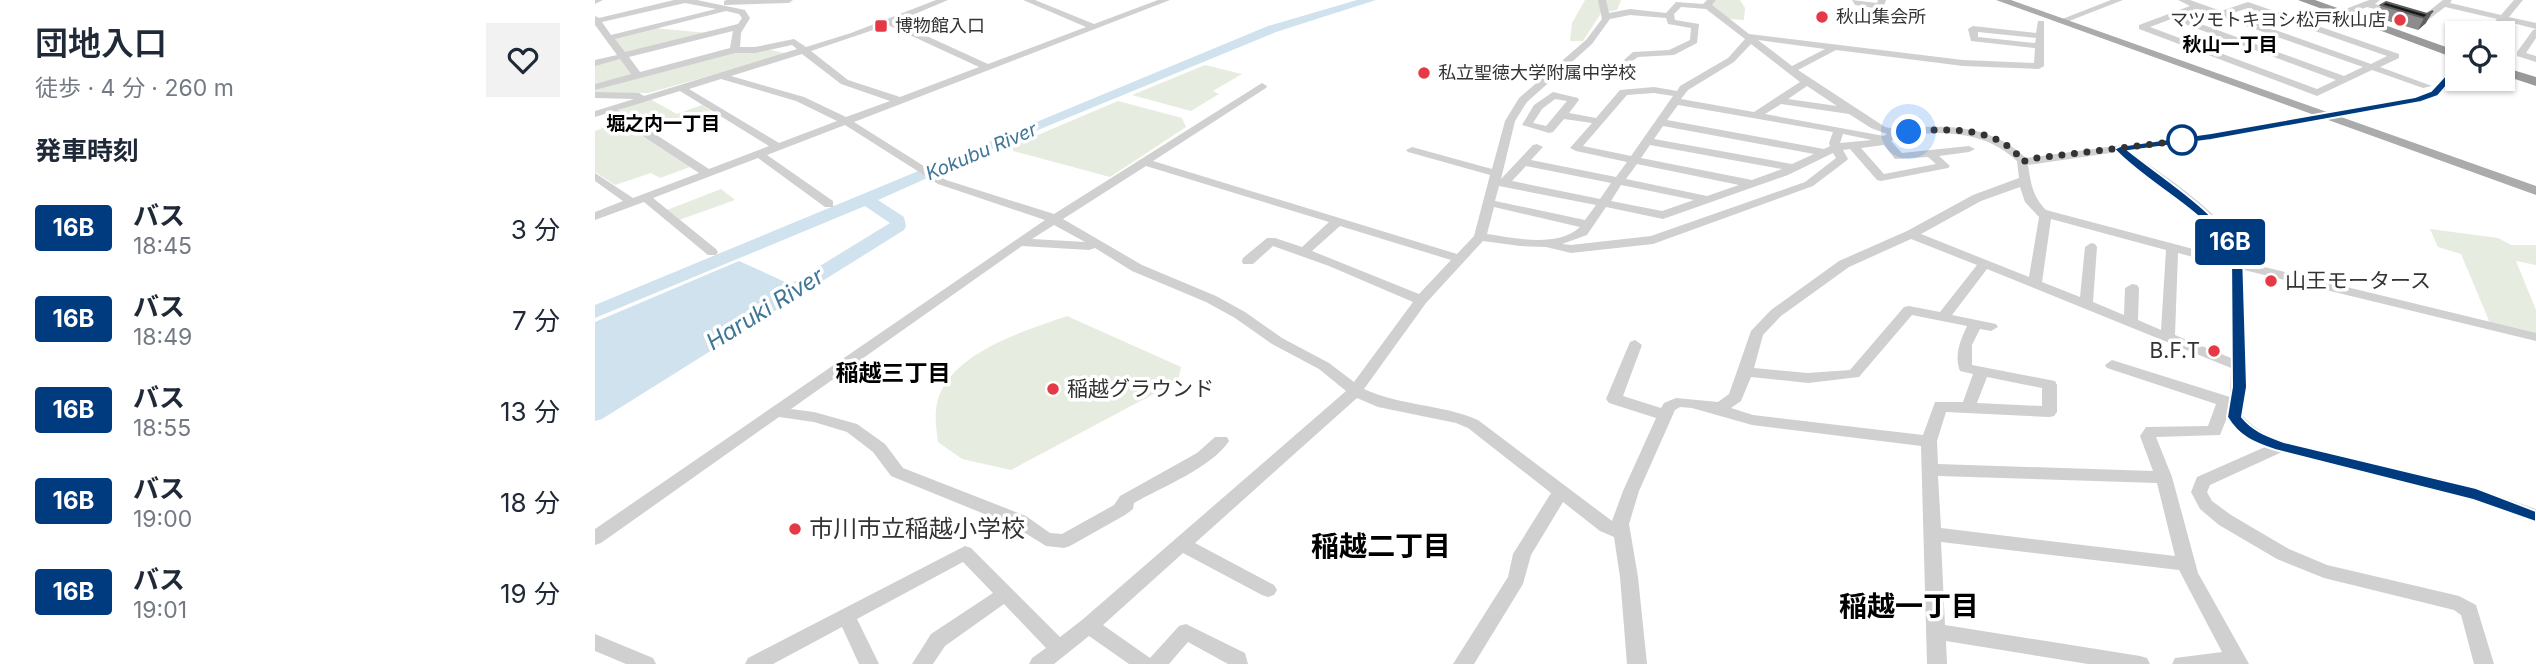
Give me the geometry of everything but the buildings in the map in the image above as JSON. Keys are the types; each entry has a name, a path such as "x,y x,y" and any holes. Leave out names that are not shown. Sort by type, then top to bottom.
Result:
{"highway":[{"path":"2304,0 2445,51"},
{"path":"2515,75 2536,82"}],"main road":[{"path":"2001,0 2536,191"}],"street":[{"path":"637,75 596,20 685,0 717,3 789,0"},
{"path":"912,0 926,7"},
{"path":"595,114 805,51 944,0"},
{"path":"1027,0 1093,27"},
{"path":"595,216 1166,0"},
{"path":"1039,664 1089,626 1355,391 1421,300 1480,237 1499,178 1510,121 1523,100 1589,42 1605,17 1602,0"},
{"path":"1856,0 1857,3 1879,6 1882,0"},
{"path":"2061,21 2119,0"},
{"path":"2182,0 2427,86"},
{"path":"2500,21 2519,0"},
{"path":"2309,26 2371,2 2421,21 2446,2 2536,26"},
{"path":"717,3 740,11 746,16 736,33 735,50"},
{"path":"1670,16 1679,4 1711,4 1747,38 1807,82 1875,126 1889,138 1899,157 1969,149"},
{"path":"2198,6 2142,27 2316,93 2396,56 2248,5 2222,14"},
{"path":"609,38 729,9"},
{"path":"1605,17 1630,12 1670,16"},
{"path":"1629,60 1636,54 1671,53 1694,41 1696,26 1673,23 1670,16"},
{"path":"2171,16 2344,80"},
{"path":"889,22 987,67"},
{"path":"1747,38 1976,65 2039,66 2041,23"},
{"path":"595,64 740,26"},
{"path":"1973,29 2041,41 1973,38 1973,29"},
{"path":"2536,32 2520,54 2536,59"},
{"path":"1546,243 1575,236 1589,225 1686,86 1731,60 1747,38"},
{"path":"595,87 735,50 755,50 794,42 813,61 822,64 852,86 901,101"},
{"path":"1791,70 1835,47"},
{"path":"722,76 800,99 845,121 955,187 1023,206 1055,219 1149,274 1211,299 1240,315 1277,341 1324,366 1355,391 1378,402 1419,408 1467,421 1621,533"},
{"path":"1756,116 1807,82"},
{"path":"1412,150 1499,178 1663,215 1753,184 1830,150 1924,130 1983,134 1999,140 2029,160 2120,149 2326,117 2428,97 2445,82"},
{"path":"595,538 1020,242 1262,86"},
{"path":"681,88 778,147"},
{"path":"1753,184 1576,148 1624,92 1654,90 1756,116 1889,138"},
{"path":"595,95 654,96"},
{"path":"1778,100 1851,111"},
{"path":"610,110 707,173"},
{"path":"1562,115 1598,121"},
{"path":"1480,237 1546,243 1571,249 1653,240 1809,184 1842,159 1830,150 1660,122"},
{"path":"1830,150 1839,130"},
{"path":"1647,141 1793,168"},
{"path":"1853,145 1881,178 1944,166 1931,154"},
{"path":"1499,178 1524,162 1537,146"},
{"path":"2120,149 2218,228 2234,246 2238,265 2239,387 2214,431 2152,431 2148,436 2164,477 2186,564 2237,662 2182,664"},
{"path":"759,154 829,204"},
{"path":"2029,160 2024,182 2031,202 2045,216 2035,284"},
{"path":"1146,162 1460,259"},
{"path":"1524,162 1711,200"},
{"path":"595,176 631,202"},
{"path":"1712,408 1731,402 1745,372 1756,334 1770,318 1844,264 1911,234 1971,201 2024,182"},
{"path":"645,197 712,252"},
{"path":"1490,203 1589,225"},
{"path":"2042,213 2238,265 2536,337"},
{"path":"1304,252 1338,221"},
{"path":"1911,234 2239,366"},
{"path":"1248,261 1271,241 1421,300"},
{"path":"1020,242 1089,246 1096,243"},
{"path":"2086,304 2091,247"},
{"path":"2168,338 2172,248"},
{"path":"1943,317 1985,264"},
{"path":"2131,323 2132,288"},
{"path":"1745,372 1808,377 1854,374 1909,310 1991,327"},
{"path":"1937,664 1929,441 1940,407 2049,412 2050,385 1965,368 1965,345 1975,324"},
{"path":"1635,345 1614,399 1664,415"},
{"path":"2112,365 2230,403"},
{"path":"1968,408 1981,372"},
{"path":"1637,664 1629,577 1621,533 1625,508 1664,415 1673,403 1681,401 1752,419 1929,441"},
{"path":"2230,403 2243,428 2257,438 2476,494 2536,516"},
{"path":"777,411 814,417 852,428 879,448 897,472 1020,521 1046,539 1064,541 1123,508 1126,500 1203,457 1221,441"},
{"path":"2281,446 2203,481 2199,492 2206,505 2225,520 2283,554 2324,571 2459,604 2469,610 2484,664"},
{"path":"1931,470 2164,477"},
{"path":"1462,664 1517,579 1519,564 1527,544 1561,491"},
{"path":"1933,534 2186,564"},
{"path":"1181,544 1268,590"},
{"path":"755,664 965,553 1060,649"},
{"path":"922,664 938,640 1006,593"},
{"path":"846,616 869,664"},
{"path":"1089,626 1144,664"},
{"path":"1935,631 2140,664"},
{"path":"1157,664 1186,632 1238,659 1238,664"},
{"path":"595,642 617,659 646,664"}],"shaded area":[{"path":"1585,0 1621,0 1617,10 1601,13 1583,41 1570,41 1572,23"},
{"path":"1715,0 1740,0 1745,8 1744,20 1728,19 1710,5"},
{"path":"655,28 707,33 624,54 613,39"},
{"path":"767,49 788,54 648,93 595,93 595,90 726,53"},
{"path":"621,59 632,74 595,85 595,64"},
{"path":"1205,65 1242,74 1213,91 1219,94 1191,111 1132,95"},
{"path":"650,99 677,114 702,105 711,111 651,132 616,111"},
{"path":"1118,101 1182,118 1186,127 1110,177 1013,151 1012,146"},
{"path":"621,121 690,167 660,178 651,173 615,185 595,172 595,131"},
{"path":"721,189 735,200 679,220 667,210"},
{"path":"2430,229 2498,238 2511,245 2536,245 2536,265 2516,261 2536,310 2536,335 2490,323 2461,254 2438,247"},
{"name":"稲越グラウンド","path":"1067,316 1181,367 1178,381 1011,470 962,459 938,442 938,399 946,382 959,368 993,345"}],"water":[{"path":"739,261 794,286 595,409 595,322"}],"waterway":[{"name":"Kokubu River","path":"595,312 1272,29 1370,0"},
{"name":"Haruki River","path":"595,414 898,226 898,221 867,200"}],"bus line":[{"name":"16B","path":"2445,82 2435,93 2417,100 2293,123 2120,149 2207,218 2234,246 2238,265 2239,387 2235,417 2243,428 2257,438 2281,446 2495,499 2536,516"}],"place":[{"name":"秋山集会所","path":"1822,17"},
{"name":"マツモトキヨシ松戸秋山店","path":"2400,20"},
{"name":"博物館入口","path":"881,26"},
{"name":"私立聖徳大学附属中学校","path":"1424,73"},
{"name":"山王モータース","path":"2271,281"},
{"name":"B.F.T","path":"2214,351"},
{"name":"稲越グラウンド","path":"1053,389"},
{"name":"市川市立稲越小学校","path":"795,529"}],"district":[{"name":"秋山一丁目","path":"2230,44"},
{"name":"堀之内一丁目","path":"663,123"},
{"name":"稲越三丁目","path":"893,373"},
{"name":"稲越二丁目","path":"1381,546"},
{"name":"稲越一丁目","path":"1909,606"}],"route":[{"path":"1909,132 1975,132 1999,140 2023,162 2029,159 2186,140 2182,140"}]}
